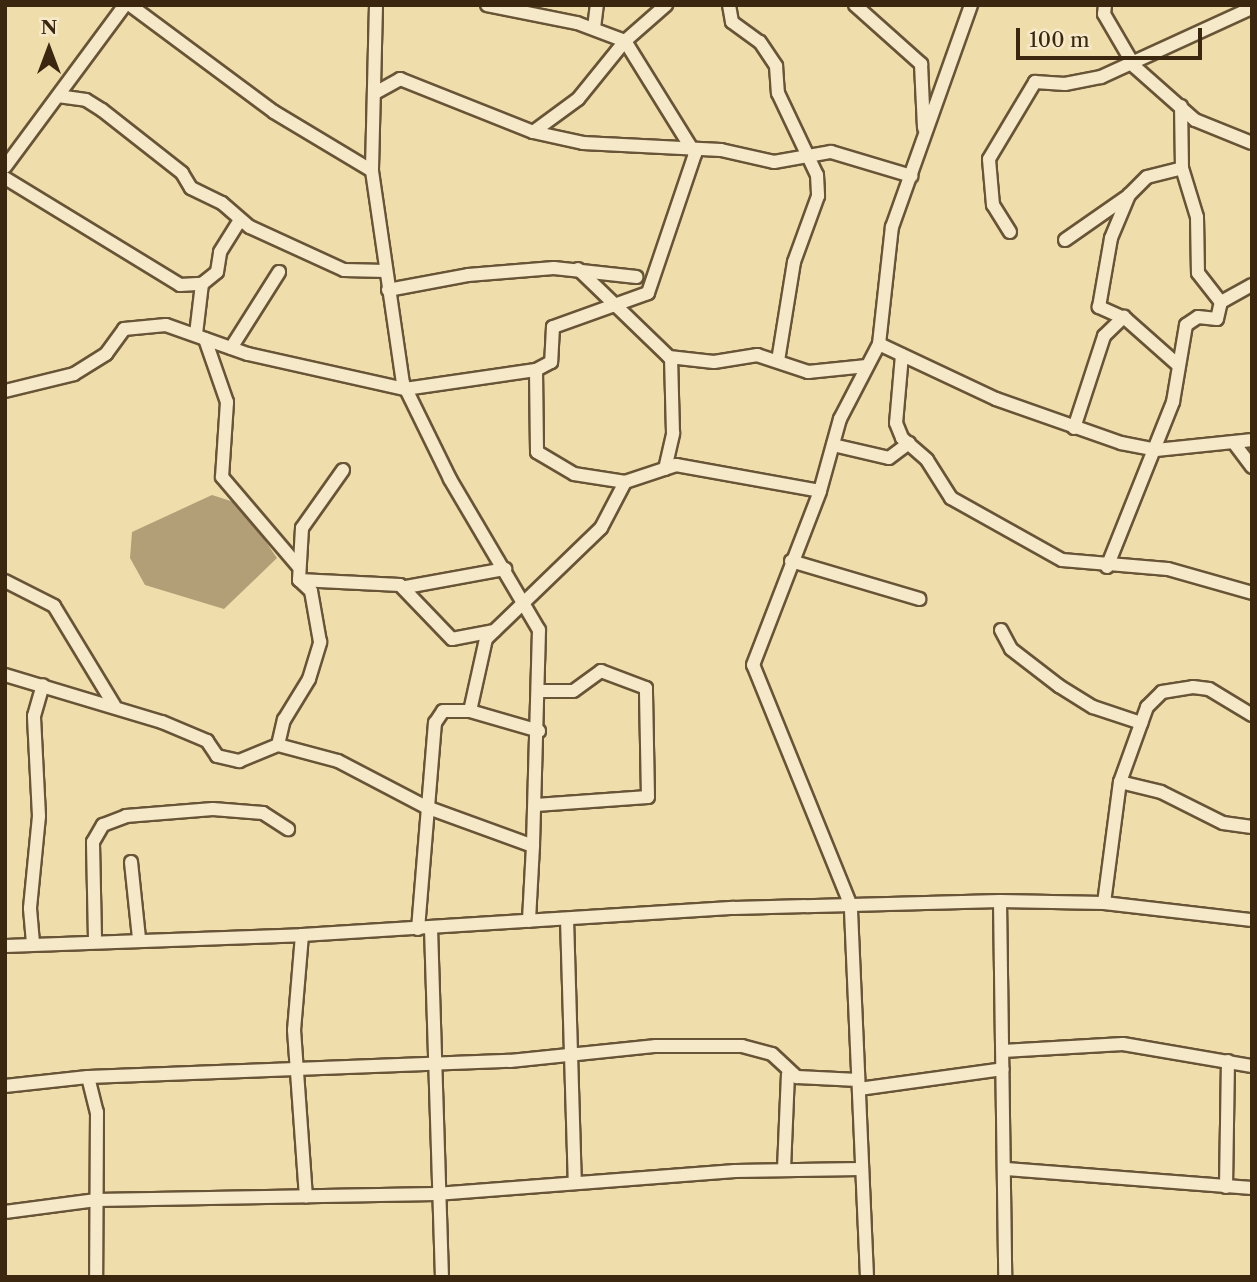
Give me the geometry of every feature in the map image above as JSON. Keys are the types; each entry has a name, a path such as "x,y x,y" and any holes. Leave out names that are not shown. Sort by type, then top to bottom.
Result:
{"street":[{"path":"5,167 128,5 274,112 372,171"},
{"path":"376,5 372,171 405,389 539,629 539,731 529,921"},
{"path":"5,391 74,374 106,354 124,329 166,325 231,348 405,389 536,370 551,362 553,327 645,295 652,286 693,150 625,41 594,28 487,5"},
{"path":"594,28 597,5"},
{"path":"533,132 578,99 625,41 666,5"},
{"path":"729,5 732,22 760,43 776,66 778,93 817,175 818,195 794,262 778,361"},
{"path":"855,5 921,64 924,136"},
{"path":"867,1277 860,1169 851,906 753,665 820,491 833,445 879,344 885,260 924,136 971,5"},
{"path":"1105,5 1104,14 1130,61 1195,120 1252,143"},
{"path":"1010,232 993,205 989,159 1035,82 1082,82 1252,8"},
{"path":"375,93 400,79 533,132 583,142 721,150 774,162 831,152 911,176"},
{"path":"58,96 86,100 102,110 182,173 191,188 222,203 240,220 344,270 386,271"},
{"path":"1181,106 1182,168 1197,217 1198,273 1221,302"},
{"path":"1065,240 1129,195 1147,177 1182,168"},
{"path":"5,178 109,237 180,285 202,284 217,272 220,252 240,220"},
{"path":"1129,195 1111,238 1099,307 1124,317 1178,365"},
{"path":"578,269 671,358 714,362 757,355 808,372 867,366"},
{"path":"388,290 500,271 578,269 637,277"},
{"path":"231,348 279,272"},
{"path":"202,284 201,337 227,402 222,477 311,592 320,642 309,680 284,720 278,745"},
{"path":"1107,567 1173,402 1186,326 1198,317 1217,319 1221,302 1252,285"},
{"path":"1074,428 1104,336 1124,317"},
{"path":"879,344 1074,428 1156,450 1252,440"},
{"path":"902,355 896,423 909,443 927,460 951,498 1062,560 1107,567 1168,569 1252,593"},
{"path":"665,469 673,433 671,358"},
{"path":"536,370 537,452 574,474 625,482 676,466 820,491"},
{"path":"833,445 889,458 909,443"},
{"path":"1234,443 1252,467"},
{"path":"299,574 307,517 343,470"},
{"path":"470,711 480,652 494,631 601,528 625,482"},
{"path":"791,561 919,599"},
{"path":"299,574 406,587 505,569"},
{"path":"5,581 54,606 114,705"},
{"path":"406,587 452,639 494,631"},
{"path":"1001,630 1010,649 1075,696 1141,723"},
{"path":"536,805 648,797 646,688 601,671 573,691 540,691"},
{"path":"5,675 114,705 207,741 217,756 239,761 278,745 338,761 426,807 533,846"},
{"path":"33,943 30,908 40,816 34,716 43,685"},
{"path":"1104,903 1120,782 1147,707 1176,687 1209,690 1252,715"},
{"path":"418,929 435,723 443,711 470,711 539,731"},
{"path":"1120,782 1161,792 1223,822 1252,827"},
{"path":"94,939 93,842 103,825 126,816 213,809 262,813 288,829"},
{"path":"131,862 139,937"},
{"path":"1000,901 1006,1169 1005,1277"},
{"path":"5,946 94,939 302,935 567,919 1000,901 1104,903 1252,920"},
{"path":"567,919 568,1053 575,1183"},
{"path":"431,928 436,1061 436,1194 442,1277"},
{"path":"302,935 297,1066 306,1197"},
{"path":"1003,1051 1123,1044 1252,1066"},
{"path":"5,1086 88,1077 436,1061 656,1046 752,1047 772,1054 788,1074 784,1169"},
{"path":"1226,1187 1228,1061"},
{"path":"788,1074 858,1085 1003,1069"},
{"path":"88,1077 97,1112 96,1277"},
{"path":"5,1212 96,1200 436,1194 784,1169 860,1169"},
{"path":"1006,1169 1252,1188"}],"shaded area":[{"path":"212,495 240,504 277,558 224,609 145,585 130,558 132,532"}]}
